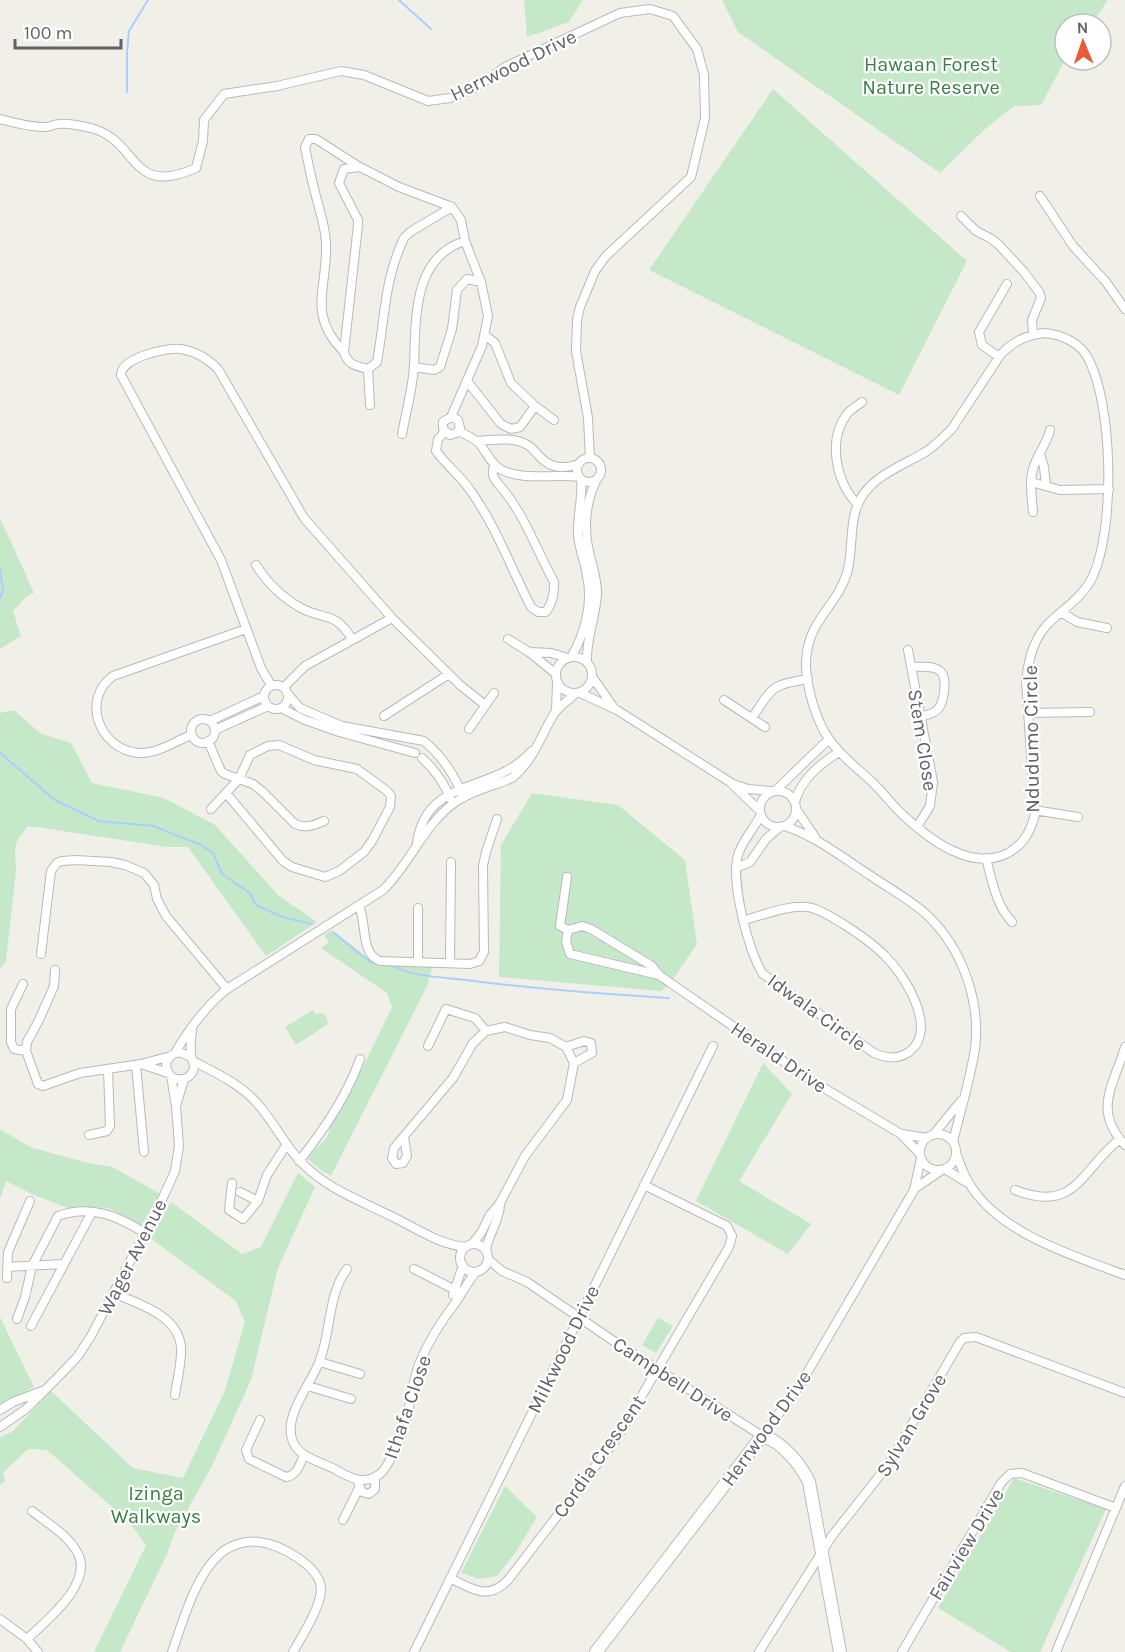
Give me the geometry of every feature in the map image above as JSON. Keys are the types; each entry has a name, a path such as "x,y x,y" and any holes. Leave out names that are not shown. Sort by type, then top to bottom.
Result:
{"street":[{"name":"Herrwood Drive","path":"0,119 25,126 47,127 59,124 93,128 118,142 134,164 155,177 177,176 196,168 203,141 204,120 224,94 277,86 341,72 364,75 428,101 450,99 475,88 506,67 620,14 650,9 673,16 697,50 704,75 705,118 690,177 606,256 595,271 580,307 577,320 576,351 588,418 590,458"},
{"path":"368,369 354,365 347,360 326,327 320,307 325,236 304,147 309,139 316,139 360,167 399,187 452,207 461,220 465,241 481,282 488,316 485,335 467,381 451,417 443,422 445,432"},
{"path":"344,352 358,220 339,183 344,169 360,167"},
{"path":"1040,196 1073,246 1101,275 1125,309"},
{"path":"368,369 377,362 386,291 404,238 452,207"},
{"path":"961,216 976,231 998,244 1040,292 1041,298 1032,320 1033,334"},
{"path":"402,434 414,367 414,330 423,280 432,264 447,248 465,241"},
{"path":"414,367 434,370 440,367 452,329 458,290 467,279 481,282"},
{"path":"999,357 982,345 979,332 1008,284"},
{"name":"Ndudumo Circle","path":"1033,334 1055,334 1074,342 1089,360 1104,410 1109,489 1104,530 1094,574 1088,587 1045,627 1032,650 1028,663 1026,681 1034,810 1030,830 1022,843 1006,854 986,858 966,856 952,851 917,827 839,752 829,739 820,720 808,679 807,652 817,622 840,589 848,570 854,518 861,497 874,482 930,449 951,430 999,357 1011,344 1033,334"},
{"path":"485,335 495,343 511,383 554,420"},
{"path":"271,685 261,668 221,560 121,375 120,371 125,364 155,351 181,349 202,356 218,369 304,518 392,618 449,674 485,705"},
{"path":"368,369 370,405"},
{"path":"467,381 501,424 511,429 520,427 535,406"},
{"path":"858,505 844,488 839,473 837,454 843,422 851,410 862,402"},
{"path":"445,432 453,435 458,431 460,424 458,420 451,417"},
{"path":"1033,512 1032,471 1047,442 1050,430"},
{"path":"458,431 477,441 495,465 521,476 562,475 591,482 597,478"},
{"path":"445,432 438,439 436,451 446,465 469,488 482,508 531,607 538,612 546,612 554,594 554,582 512,501 493,477 492,471 495,465"},
{"path":"477,441 504,439 517,441 530,446 547,465 566,467 579,464"},
{"path":"1040,454 1046,486"},
{"path":"556,711 556,677 560,664 569,657 580,640 589,599 588,576 578,534 583,490 577,470 583,459 590,458 600,466 600,473 590,495 586,528 587,545 597,590 587,645 587,662"},
{"path":"1031,482 1060,490 1109,489"},
{"path":"256,565 274,589 301,608 337,620 345,626 352,639"},
{"path":"1062,612 1077,622 1107,628"},
{"path":"280,708 287,700 286,690 305,666 392,618"},
{"path":"191,735 154,751 144,753 129,751 104,733 96,716 96,699 101,688 113,676 246,629"},
{"path":"507,639 529,651 556,677 564,690 617,710 732,784 768,824 805,834 819,842 915,906 940,930 964,972 972,998 975,1019 975,1048 953,1142 969,1184"},
{"name":"Stem Close","path":"908,650 932,771 933,790 930,806 917,827"},
{"path":"529,651 582,659 587,662 591,667 593,678 617,710"},
{"path":"911,668 933,668 939,670 944,677 941,705 934,712 920,717"},
{"path":"384,716 449,674"},
{"path":"176,1106 166,1064 206,1009 227,989 383,890 406,863 417,844 436,820 453,804 512,778 528,763 556,711 588,687 593,678"},
{"path":"752,718 774,688 781,684 808,679"},
{"path":"268,706 264,696 266,690 271,685 278,685 286,690 300,708 342,726 424,741 434,749 460,788 463,798"},
{"path":"469,729 494,693"},
{"path":"210,722 264,696"},
{"path":"724,700 765,727"},
{"path":"215,730 268,706 280,708 339,732 418,756 431,766 445,784 453,804"},
{"path":"1028,713 1090,712"},
{"path":"204,719 210,722 215,730 213,737 208,741 198,742 191,735 191,728 195,722 204,719"},
{"path":"736,868 739,852 760,813 762,798 773,791 829,739"},
{"path":"208,741 220,771 253,784 295,824 308,827 324,821"},
{"path":"211,809 239,778 250,754 268,746 279,745 314,760 357,769 387,790 391,796 390,807 364,852 339,871 325,877 291,867 283,861 226,793"},
{"path":"417,844 425,819 449,794 504,772 522,760 536,746"},
{"path":"736,868 750,862 766,839 794,818 804,782 826,760 839,752"},
{"path":"732,784 748,789 784,791 790,794 819,842"},
{"path":"1034,810 1078,817"},
{"path":"359,906 364,921 366,946 370,956 380,961 475,963 483,957 483,866 497,819"},
{"path":"986,858 999,905 1012,922"},
{"path":"41,954 51,871 54,866 62,861 111,862 135,868 150,878 166,916 227,989"},
{"path":"450,963 451,862"},
{"name":"Idwala Circle","path":"736,868 738,895 744,920 758,967 763,974 874,1053 897,1058 917,1045 922,1025 902,975 884,954 864,939 826,914 809,907 789,908 744,920"},
{"name":"Herald Drive","path":"567,877 560,926 568,930 582,926 591,929 652,966 659,975 809,1079 902,1134 921,1156"},
{"path":"418,908 418,961"},
{"name":"Herald Drive","path":"568,930 566,942 570,954 659,975"},
{"path":"55,970 54,986 28,1039 26,1051 38,1084 43,1086 69,1076 138,1065 183,1053 237,1085 257,1103 299,1161 331,1186 446,1243 480,1245 502,1271"},
{"path":"23,984 11,1010 11,1042 14,1049 26,1051"},
{"path":"428,1046 446,1009 475,1018 486,1031"},
{"path":"404,1137 453,1078 473,1043 486,1031 505,1027 530,1035 550,1038 566,1047 574,1064 567,1100 525,1156 500,1203 469,1246 461,1253 462,1263"},
{"path":"176,1106 187,1077 194,1068 192,1029"},
{"path":"566,1047 584,1041 593,1046 589,1056 574,1064"},
{"name":"Milkwood Drive","path":"414,1652 713,1046"},
{"path":"1015,1190 1036,1197 1057,1196 1077,1186 1107,1149 1122,1142 1110,1122 1106,1105 1108,1093 1125,1047"},
{"path":"299,1161 331,1117 360,1059"},
{"path":"138,1065 177,1080 218,1075"},
{"path":"138,1065 144,1152"},
{"path":"89,1135 107,1131 110,1126 108,1069"},
{"path":"964,1094 956,1108 921,1148 921,1156 932,1169 943,1169 969,1184 993,1211 1053,1248 1125,1275"},
{"name":"Wager Avenue","path":"0,1427 19,1415 78,1356 114,1293 175,1171 178,1146 176,1106"},
{"name":"Herald Drive","path":"902,1134 930,1136"},
{"path":"930,1136 944,1135 953,1142"},
{"path":"232,1183 229,1208 231,1212 243,1219 258,1201 267,1175 287,1144"},
{"path":"943,1169 952,1163 956,1153"},
{"name":"Herrwood Drive","path":"596,1652 800,1385 914,1190 921,1156"},
{"name":"Herrwood Drive","path":"914,1190 943,1169"},
{"name":"Cordia Crescent","path":"450,1578 480,1592 495,1590 502,1586 617,1437 729,1247 732,1236 726,1226 644,1185"},
{"path":"240,1192 258,1201"},
{"path":"7,1278 8,1252 30,1201"},
{"path":"479,1270 487,1255 487,1243 498,1219 500,1203"},
{"path":"17,1319 26,1297 32,1266 58,1216 92,1212 110,1214 145,1233"},
{"path":"31,1326 92,1212"},
{"path":"446,1243 468,1270 502,1271"},
{"name":"Ithafa Close","path":"458,1292 462,1263"},
{"path":"7,1268 63,1264"},
{"path":"347,1269 341,1277 335,1294 320,1362 291,1418 291,1438 295,1447 304,1455 328,1465 358,1484 365,1494 373,1493 375,1477"},
{"path":"414,1269 458,1292"},
{"name":"Ithafa Close","path":"358,1484 375,1477 386,1467 406,1420 419,1364 458,1292 479,1270"},
{"name":"Campbell Drive","path":"502,1271 526,1282 762,1436 771,1439 807,1476 840,1652"},
{"path":"114,1293 167,1320 176,1330 180,1340 181,1354 175,1395"},
{"name":"Sylvan Grove","path":"759,1652 822,1551 883,1474 964,1338 976,1337 1125,1393"},
{"path":"320,1362 360,1374"},
{"path":"309,1386 351,1399"},
{"name":"Wager Avenue","path":"0,1410 21,1398 43,1391"},
{"path":"260,1420 246,1450 249,1459 290,1477 295,1473 304,1455"},
{"name":"Fairview Drive","path":"902,1652 1010,1474 1022,1473 1116,1508"},
{"path":"343,1520 358,1484"},
{"path":"1056,1652 1125,1486"},
{"path":"27,1639 62,1604 77,1584 82,1564 77,1550 32,1511"},
{"path":"172,1652 191,1599 210,1565 230,1547 255,1541 271,1545 308,1564 321,1587 318,1603 293,1652"},
{"path":"0,1619 27,1639 38,1652"}],"green space":[{"path":"524,0 583,0 569,22 527,37"},
{"name":"Hawaan Forest Nature Reserve","path":"722,0 1108,0 1100,12 1053,12 1053,72 1059,72 1041,105 1014,106 984,130 940,173 738,32"},
{"path":"773,89 967,261 899,395 649,270"},
{"path":"0,518 34,593 27,596 13,611 21,636 0,649"},
{"path":"14,710 40,733 71,743 92,783 164,798 215,825 278,895 317,922 266,956 188,847 167,847 27,827 17,841 15,851 16,871 6,961 0,969 0,713"},
{"path":"532,793 618,805 685,860 697,944 671,982 661,991 499,977 501,845"},
{"path":"332,930 367,957 376,961 433,964 427,986 331,1176 308,1159 327,1137 392,1007 387,993 321,948 329,942 324,935"},
{"path":"313,1010 316,1014 326,1015 328,1024 296,1045 285,1027"},
{"path":"763,1063 792,1094 739,1181 811,1224 788,1254 696,1201"},
{"path":"0,1129 30,1147 88,1163 113,1167 160,1194 141,1226 109,1208 71,1209 6,1181 0,1199"},
{"name":"Izinga Walkways","path":"298,1173 315,1187 278,1268 251,1380 212,1466 175,1532 167,1554 120,1652 94,1652 146,1545 129,1522 47,1450 28,1449 3,1473 5,1481 0,1485 0,1437 12,1432 51,1391 133,1468 183,1478 224,1393 245,1322 236,1301 150,1238 171,1202 242,1254 261,1247"},
{"path":"0,1317 34,1387 0,1405"},
{"path":"658,1318 673,1326 656,1353 642,1345"},
{"path":"1014,1478 1106,1509 1040,1652 1011,1652 938,1608"},
{"path":"505,1486 537,1517 516,1552 497,1576 480,1579 461,1573"}],"waterway":[{"path":"127,92 129,31 148,0"},
{"path":"399,0 431,29"},
{"path":"0,569 3,591 0,598"},
{"path":"0,753 55,800 99,821 153,826 201,845 213,853 222,874 250,893 256,905 282,917 312,924"},
{"path":"334,933 370,962 378,963"},
{"path":"389,964 407,972 437,977 542,989 669,998"}]}
